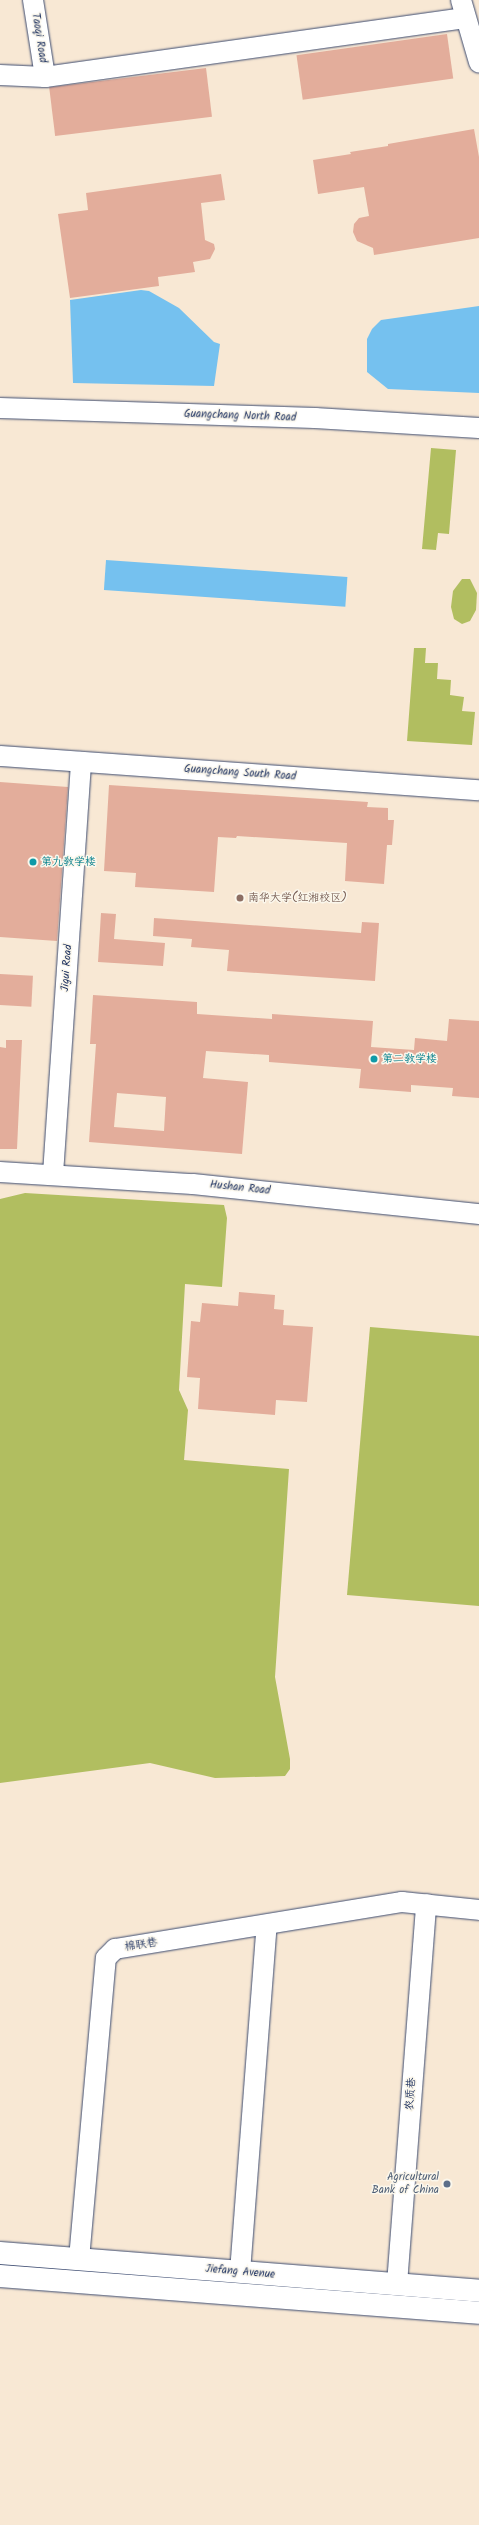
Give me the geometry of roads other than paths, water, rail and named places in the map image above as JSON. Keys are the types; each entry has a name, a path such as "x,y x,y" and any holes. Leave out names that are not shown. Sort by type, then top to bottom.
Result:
{"highway":[{"name":"Jiefang Avenue","path":"0,2253 479,2291"},
{"name":"Jiefang Avenue","path":"0,2276 479,2313"}],"lane":[{"name":"Taoqi Road","path":"33,0 45,77"},
{"path":"0,75 45,77 463,9 479,62"},
{"name":"Guangchang North Road","path":"0,408 315,418 479,428"},
{"name":"Guangchang South Road","path":"0,756 479,790"},
{"name":"Jigui Road","path":"53,1174 82,762"},
{"name":"Hushan Road","path":"0,1172 53,1174 193,1184 479,1214"},
{"name":"棉联巷","path":"79,2259 106,1958 115,1950 402,1902 479,1910"},
{"name":"农质巷","path":"397,2284 426,1904"},
{"path":"240,2272 267,1924"}],"water":[{"path":"141,290 149,291 179,308 214,342 220,344 214,386 73,383 70,300"},
{"path":"479,306 479,393 388,389 367,372 367,339 372,329 381,320"},
{"path":"106,560 347,577 345,607 104,590"}],"place":[{"name":"第九教学楼","path":"33,862"},
{"name":"南华大学(红湘校区)","path":"240,898"},
{"name":"第二教学楼","path":"374,1059"},
{"name":"Agricultural Bank of China","path":"447,2184"}]}
